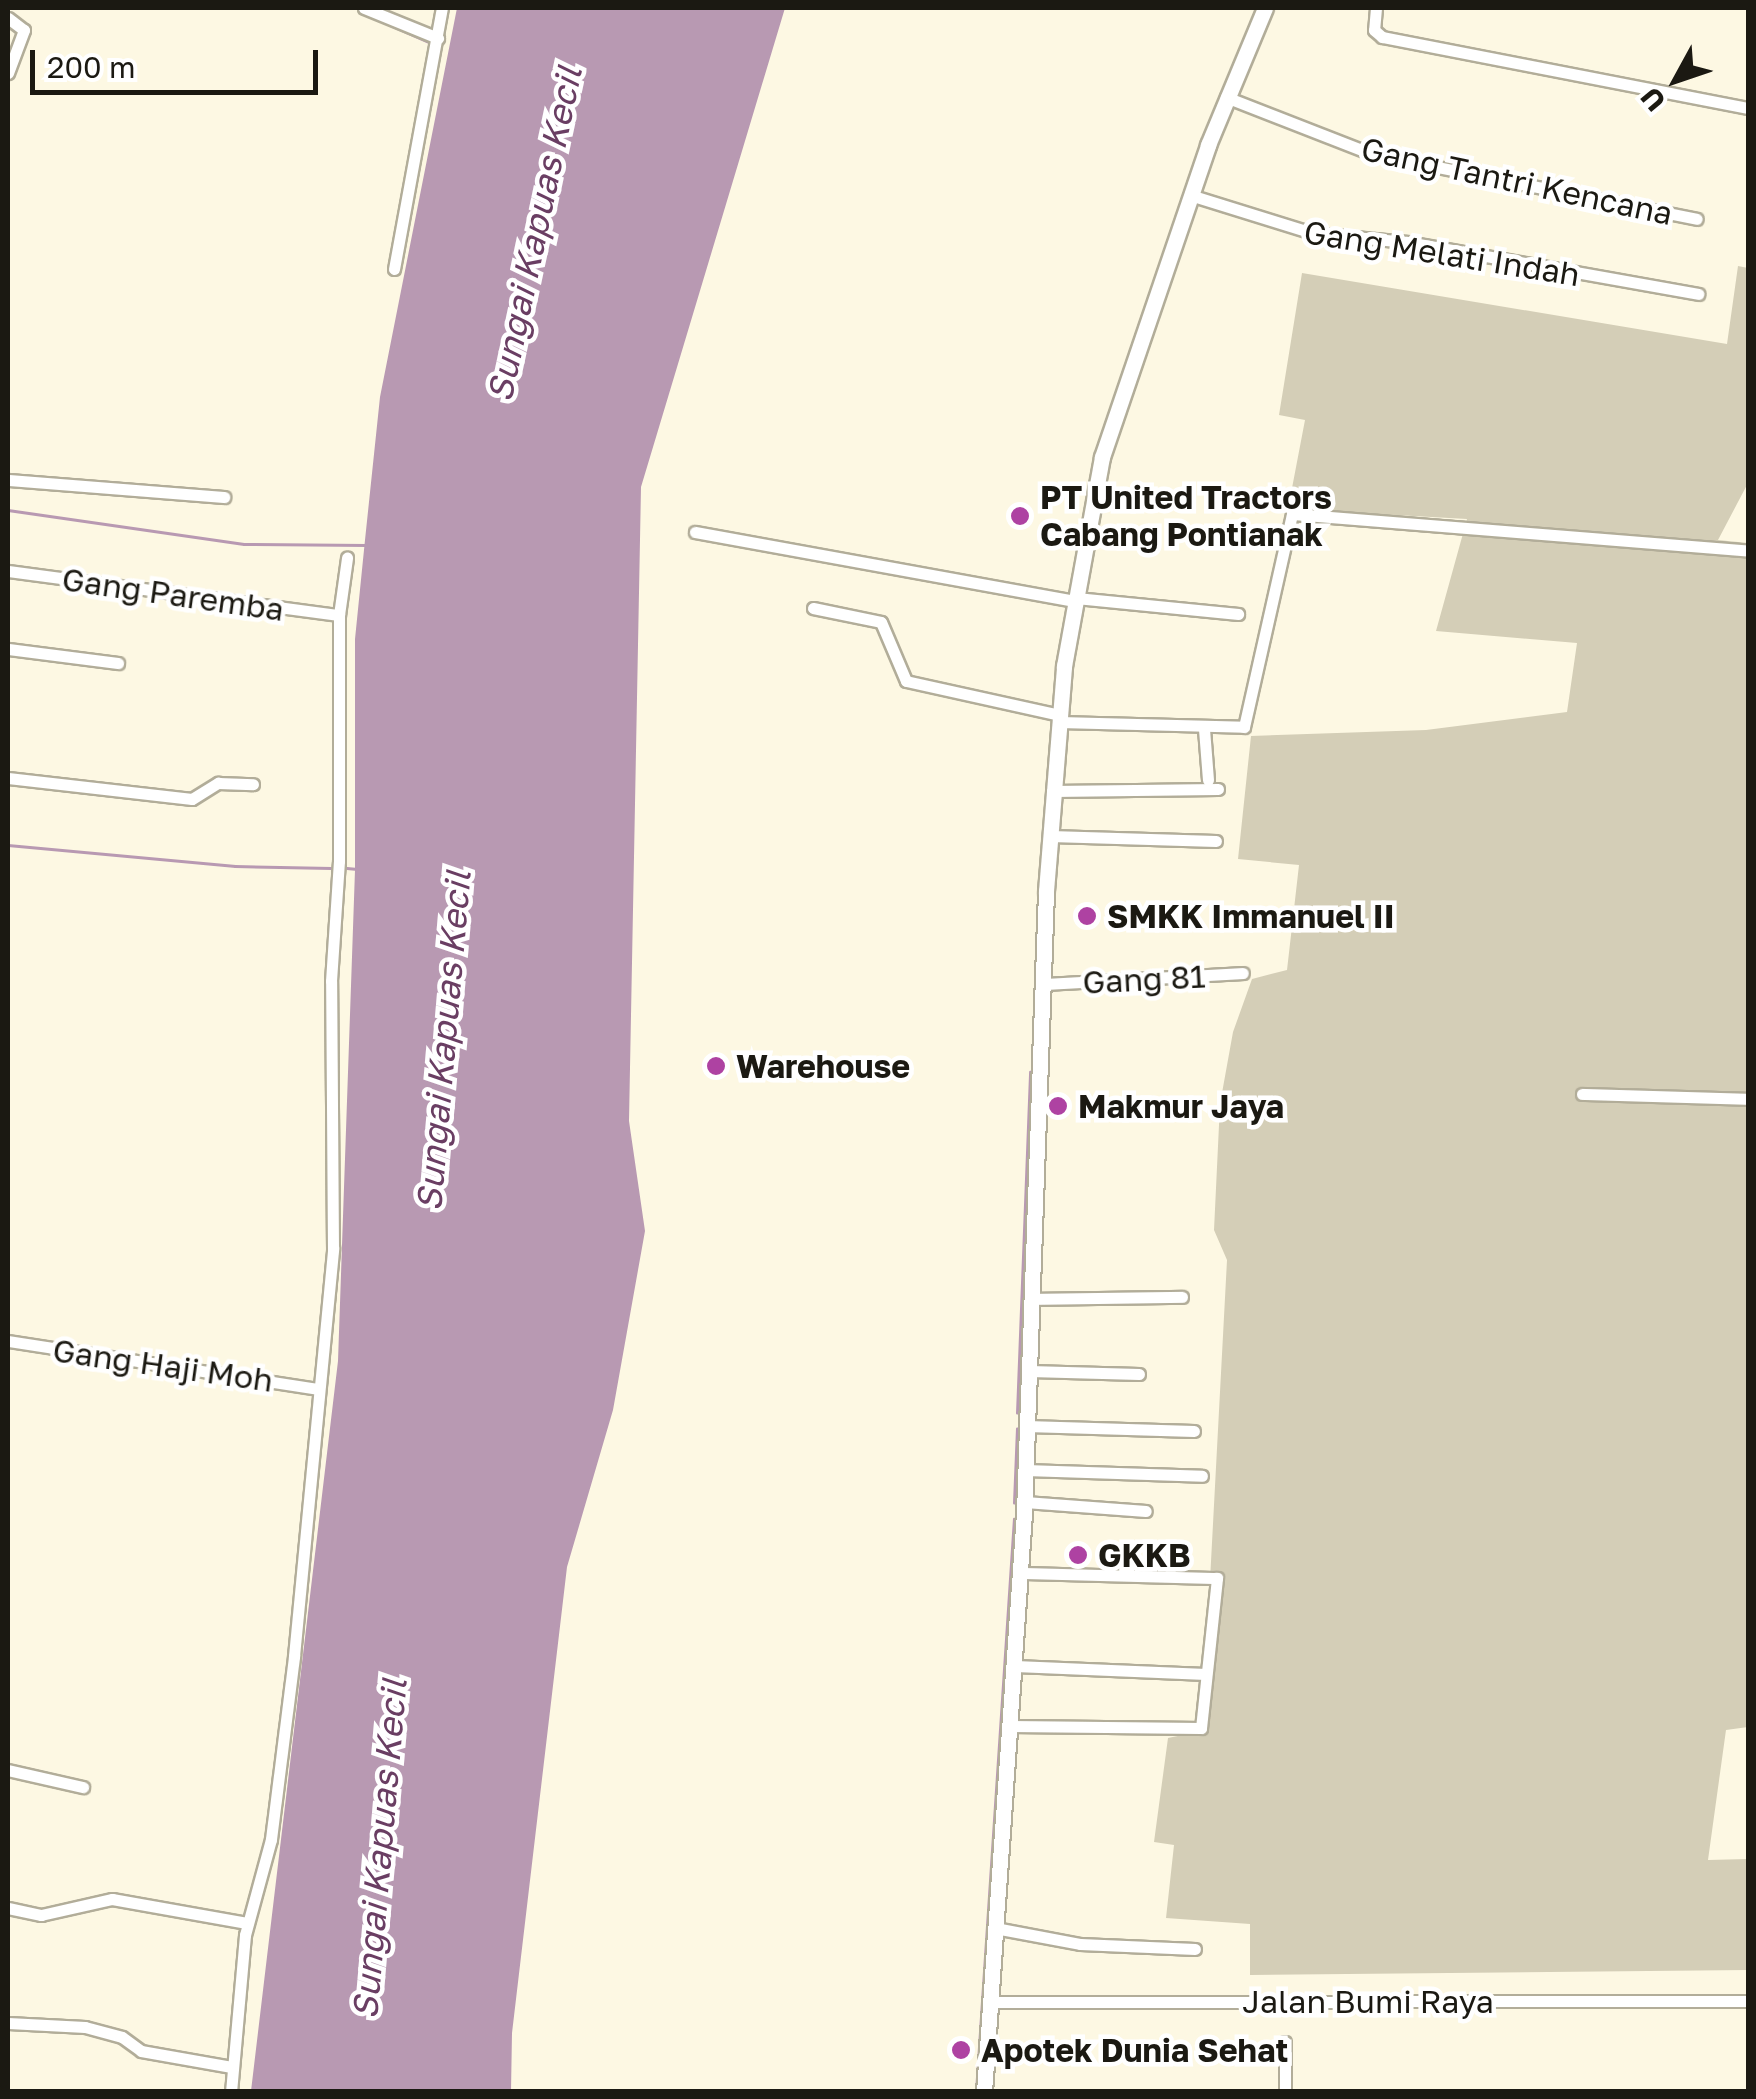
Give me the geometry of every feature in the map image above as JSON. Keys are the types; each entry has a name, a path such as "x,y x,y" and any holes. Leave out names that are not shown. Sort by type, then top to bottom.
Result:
{"main road":[{"path":"984,2092 1025,1502 1050,836 1059,718 1075,599 1102,457 1190,195 1264,8"}],"street":[{"path":"364,8 438,38"},
{"path":"394,269 442,8"},
{"path":"1376,8 1374,30 1382,36 1748,108"},
{"path":"8,18 24,30 8,72"},
{"name":"Gang Tantri Kencana","path":"1226,97 1372,154 1697,219"},
{"name":"Gang Melati Indah","path":"1190,195 1313,233 1407,242 1698,294"},
{"path":"8,480 224,496"},
{"path":"812,608 881,622 906,681 1059,718 1204,729 1244,727 1292,514 1748,551"},
{"path":"695,532 1075,599 1238,614"},
{"path":"232,2092 248,1923 276,1811 334,1217 330,981 340,862 339,614 346,558"},
{"name":"Gang Paremba","path":"8,570 339,614"},
{"path":"8,649 118,663"},
{"path":"1204,729 1208,780"},
{"path":"8,778 192,799 218,784 253,784"},
{"path":"1052,791 1218,790"},
{"path":"1050,836 1216,841"},
{"name":"Gang 81","path":"1046,984 1243,973"},
{"path":"1582,1094 1748,1099"},
{"path":"1031,1299 1182,1297"},
{"name":"Gang Haji Moh","path":"8,1341 318,1389"},
{"path":"1028,1370 1139,1374"},
{"path":"1026,1426 1194,1431"},
{"path":"1025,1470 1202,1476"},
{"path":"1025,1502 1146,1510"},
{"path":"1010,1726 1202,1728 1217,1578 1020,1573"},
{"path":"1016,1666 1206,1674"},
{"path":"8,1770 82,1788"},
{"path":"8,1908 41,1914 112,1899 248,1923"},
{"path":"994,1928 1062,1942 1195,1949"},
{"name":"Jalan Bumi Raya","path":"988,2002 1748,2001"},
{"path":"8,2023 85,2028 122,2037 141,2051 232,2067"},
{"path":"1285,2042 1285,2092"}],"shaded area":[{"path":"1738,266 1748,268 1748,483 1718,540 1748,543 1748,1727 1726,1730 1708,1860 1748,1859 1748,1970 1250,1975 1250,1924 1166,1918 1174,1845 1154,1842 1168,1738 1202,1731 1227,1260 1214,1230 1220,1104 1233,1032 1252,979 1287,970 1299,865 1238,859 1251,736 1426,730 1567,712 1577,643 1436,631 1467,519 1288,509 1305,420 1279,415 1302,273 1727,344"}],"water":[{"name":"Sungai Kapuas Kecil","path":"457,8 785,8 641,487 629,1121 645,1231 613,1410 567,1567 512,2033 511,2091 251,2091 338,1361 355,870 355,639 380,397"}],"waterway":[{"path":"390,25 429,42"},
{"path":"8,510 244,544 366,545"},
{"path":"8,845 235,866 331,868"},
{"path":"347,868 357,869"},
{"path":"1017,1413 1030,1072"},
{"path":"1014,1503 1017,1429"},
{"path":"976,2092 1014,1519"}],"place":[{"name":"PT United Tractors Cabang Pontianak","path":"1020,516"},
{"name":"SMKK Immanuel II","path":"1087,916"},
{"name":"Warehouse","path":"716,1066"},
{"name":"Makmur Jaya","path":"1058,1106"},
{"name":"GKKB","path":"1078,1555"},
{"name":"Apotek Dunia Sehat","path":"961,2050"}]}
